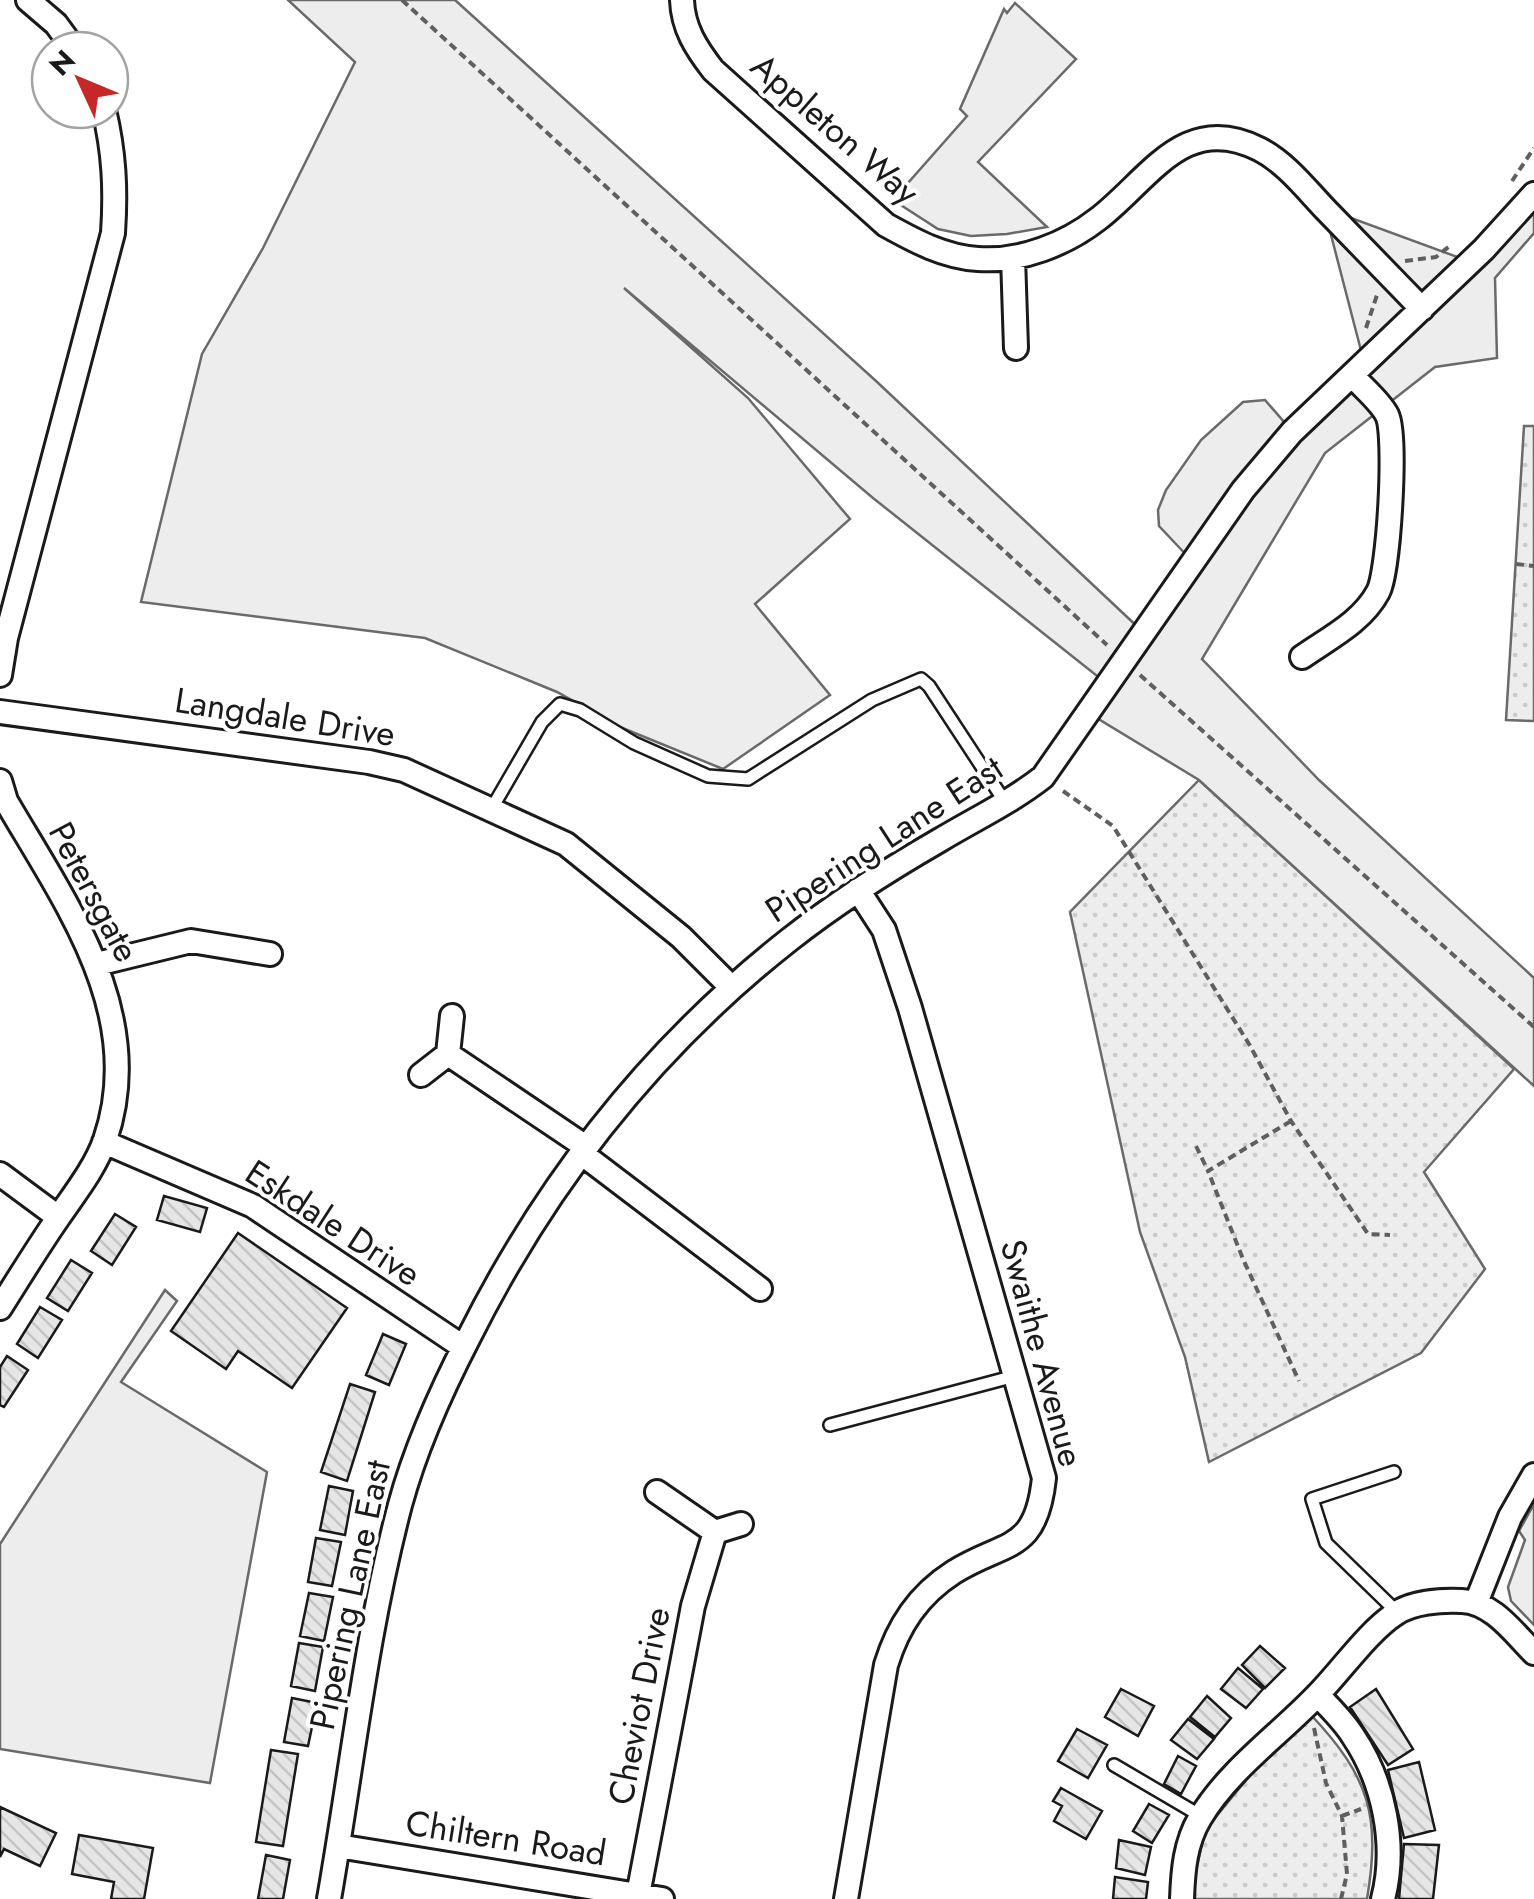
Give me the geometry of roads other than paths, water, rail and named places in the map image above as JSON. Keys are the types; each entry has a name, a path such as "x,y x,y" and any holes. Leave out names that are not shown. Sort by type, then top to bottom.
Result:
{"street":[{"path":"28,0 60,30"},
{"name":"Appleton Way","path":"682,0 686,26 713,70 886,225 947,254 979,260 1013,258 1049,247 1080,232 1179,147 1203,138 1241,140 1263,150 1292,175 1422,309"},
{"path":"0,675 3,637 113,233 116,189 109,130"},
{"name":"Pipering Lane East","path":"328,1899 357,1718 400,1505 441,1390 505,1264 584,1150 661,1056 731,987 858,890 1043,777 1243,490 1292,432 1484,250 1533,196"},
{"path":"1013,258 1016,348"},
{"path":"1302,657 1353,622 1366,608 1380,589 1385,564 1393,439 1387,415 1352,374"},
{"name":"Langdale Drive","path":"0,712 404,770 566,844 680,937 731,987"},
{"name":"Petersgate","path":"0,1308 80,1187 104,1142 115,1103 116,1060 112,1008 97,964 2,795"},
{"name":"Swaithe Avenue","path":"846,1899 886,1664 897,1630 922,1599 954,1572 1000,1552 1028,1531 1041,1505 1044,1478 910,1008 884,930 858,890"},
{"path":"97,964 191,941 270,954"},
{"path":"421,1075 448,1054 452,1016"},
{"path":"448,1054 584,1150 760,1290"},
{"name":"Eskdale Drive","path":"104,1142 253,1206 463,1347"},
{"path":"0,1174 58,1217"},
{"path":"1476,1603 1510,1518 1534,1475"},
{"path":"657,1492 715,1532 740,1524"},
{"name":"Cheviot Drive","path":"638,1895 693,1606 715,1532"},
{"path":"1182,1899 1183,1868 1201,1816 1242,1767 1397,1612 1429,1602 1466,1600 1484,1606 1534,1653"},
{"path":"1313,1699 1352,1733 1369,1763 1383,1801 1388,1848 1383,1899"},
{"name":"Chiltern Road","path":"338,1846 662,1899"}],"lane":[{"path":"492,808 542,722 560,704 580,710 634,743 708,776 748,779 872,700 921,679 1006,802"},
{"path":"830,1425 1015,1376"},
{"path":"1394,1472 1312,1499 1326,1543 1397,1612"},
{"path":"1114,1765 1201,1816"}]}
